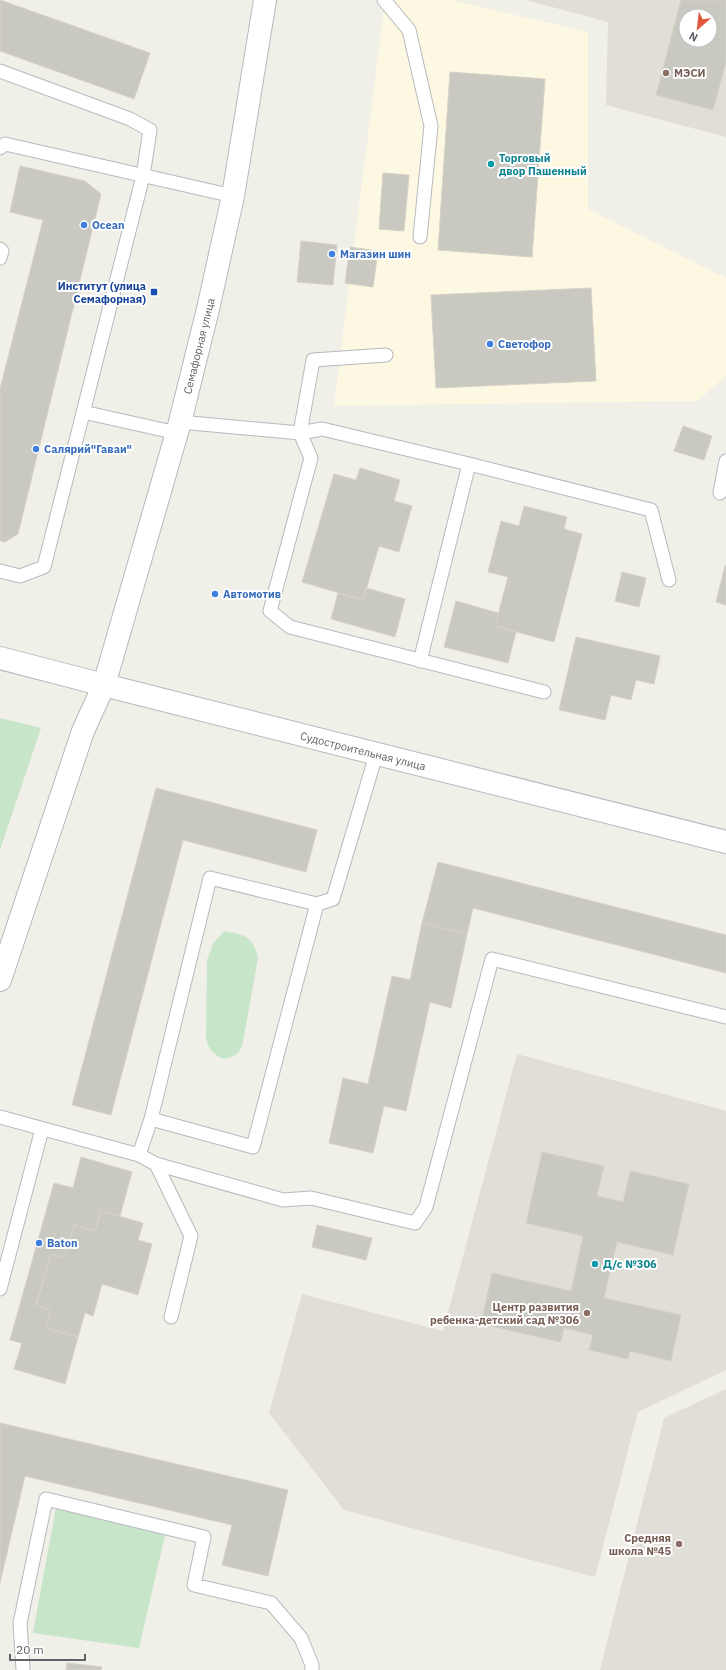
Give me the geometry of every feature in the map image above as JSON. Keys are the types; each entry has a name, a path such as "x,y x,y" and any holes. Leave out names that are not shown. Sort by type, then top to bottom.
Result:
{"main road":[{"name":"Семафорная улица","path":"2,968 82,731 104,685 178,427 208,309 233,196 265,0"},
{"name":"Судостроительная улица","path":"0,658 376,755 726,842"}],"lane":[{"path":"384,0 409,30 431,126 420,237"},
{"path":"0,71 130,119 150,130 143,176 44,567 20,576 0,570"},
{"path":"0,148 5,144 233,196"},
{"path":"0,249 2,251 0,258"},
{"path":"386,354 313,360 300,433 311,458 270,611 290,627 544,692"},
{"path":"83,412 178,427 300,433 322,429 650,510 669,580"},
{"path":"720,493 726,461"},
{"path":"420,661 468,464"},
{"path":"139,1155 150,1119 210,878 317,904 333,899 376,755"},
{"path":"150,1119 253,1147 317,904"},
{"path":"0,1117 139,1155 156,1164 283,1200 311,1198 415,1223 426,1207 492,959 726,1017"},
{"path":"0,1289 42,1129"},
{"path":"156,1164 191,1236 171,1317"},
{"path":"23,1670 20,1623 46,1499 204,1537 194,1585 271,1603 301,1638 312,1665 312,1670"}],"shaded area":[{"path":"385,0 452,0 588,32 588,209 726,278 726,376 697,401 334,406"},
{"name":"МЭСИ","path":"526,0 726,0 726,137 606,105 608,22"},
{"name":"Центр развития ребенка-детский сад №306","path":"517,1054 726,1111 726,1370 638,1412 595,1577 344,1510 269,1413 302,1294 443,1331"},
{"name":"Средняя школа №45","path":"726,1389 726,1670 600,1670 664,1418"}],"green space":[{"path":"0,718 41,728 0,850"},
{"path":"224,931 243,936 251,941 254,945 258,958 242,1047 236,1055 224,1059 212,1052 206,1039 207,960 213,944"},
{"path":"56,1507 165,1535 139,1648 33,1633"}],"building":[{"path":"0,0 150,53 134,99 0,51"},
{"name":"МЭСИ","path":"681,0 726,0 726,62 713,110 656,95 678,11 678,48 718,48 718,8 679,8"},
{"name":"Торговый двор Пашенный","path":"450,72 545,79 532,257 438,250"},
{"path":"20,166 85,181 101,194 18,534 5,542 0,541 0,389 43,220 10,212"},
{"path":"383,173 409,175 404,231 379,229"},
{"path":"301,241 337,245 333,285 297,282"},
{"path":"350,247 378,251 373,287 345,283"},
{"path":"591,288 596,381 436,388 431,295"},
{"path":"683,426 712,436 704,460 674,451"},
{"path":"360,468 400,480 394,501 412,506 399,552 379,546 363,600 302,582 334,474 356,480"},
{"path":"524,506 567,517 564,529 582,534 554,642 495,626 508,577 488,572 501,521 519,526"},
{"path":"726,566 726,605 716,602"},
{"path":"622,572 646,578 639,607 615,601"},
{"path":"366,588 405,599 395,637 331,619 338,593 363,600"},
{"path":"456,601 498,613 495,626 516,632 508,663 444,647"},
{"path":"576,637 660,656 654,684 636,680 631,700 611,695 605,720 559,710"},
{"path":"156,788 317,830 306,872 183,840 111,1115 72,1105"},
{"path":"438,862 726,935 726,973 473,908 467,934 422,923"},
{"path":"422,923 467,934 451,1008 430,1002 406,1111 384,1106 373,1153 329,1143 343,1078 368,1084 392,976 410,980"},
{"name":"Д/с №306","path":"542,1152 604,1166 597,1196 623,1202 630,1171 689,1184 673,1255 617,1242 604,1298 681,1315 671,1361 630,1351 628,1359 589,1350 593,1335 564,1328 561,1342 481,1324 492,1273 571,1291 583,1236 526,1223"},
{"path":"81,1157 132,1172 120,1216 101,1211 95,1231 74,1225 64,1258 51,1254 36,1305 51,1310 46,1328 78,1337 65,1384 14,1369 22,1343 10,1340 54,1183 73,1188"},
{"path":"101,1211 143,1223 138,1240 152,1244 138,1295 102,1284 93,1316 85,1313 78,1337 46,1328 51,1310 36,1305 51,1254 64,1258 74,1225 95,1231"},
{"path":"317,1225 372,1238 366,1260 312,1247"},
{"path":"0,1423 288,1490 268,1576 222,1565 232,1525 25,1476 0,1583"},
{"path":"67,1663 102,1667 101,1670 66,1670"}],"place":[{"name":"МЭСИ","path":"666,73"},
{"name":"Торговый двор Пашенный","path":"491,164"},
{"name":"Ocean","path":"84,225"},
{"name":"Магазин шин","path":"332,254"},
{"name":"Институт (улица Семафорная)","path":"154,292"},
{"name":"Светофор","path":"490,344"},
{"name":"Салярий\"Гаваи\"","path":"36,449"},
{"name":"Автомотив","path":"215,594"},
{"name":"Baton","path":"39,1243"},
{"name":"Д/с №306","path":"595,1264"},
{"name":"Центр развития ребенка-детский сад №306","path":"587,1313"},
{"name":"Средняя школа №45","path":"679,1544"}]}
